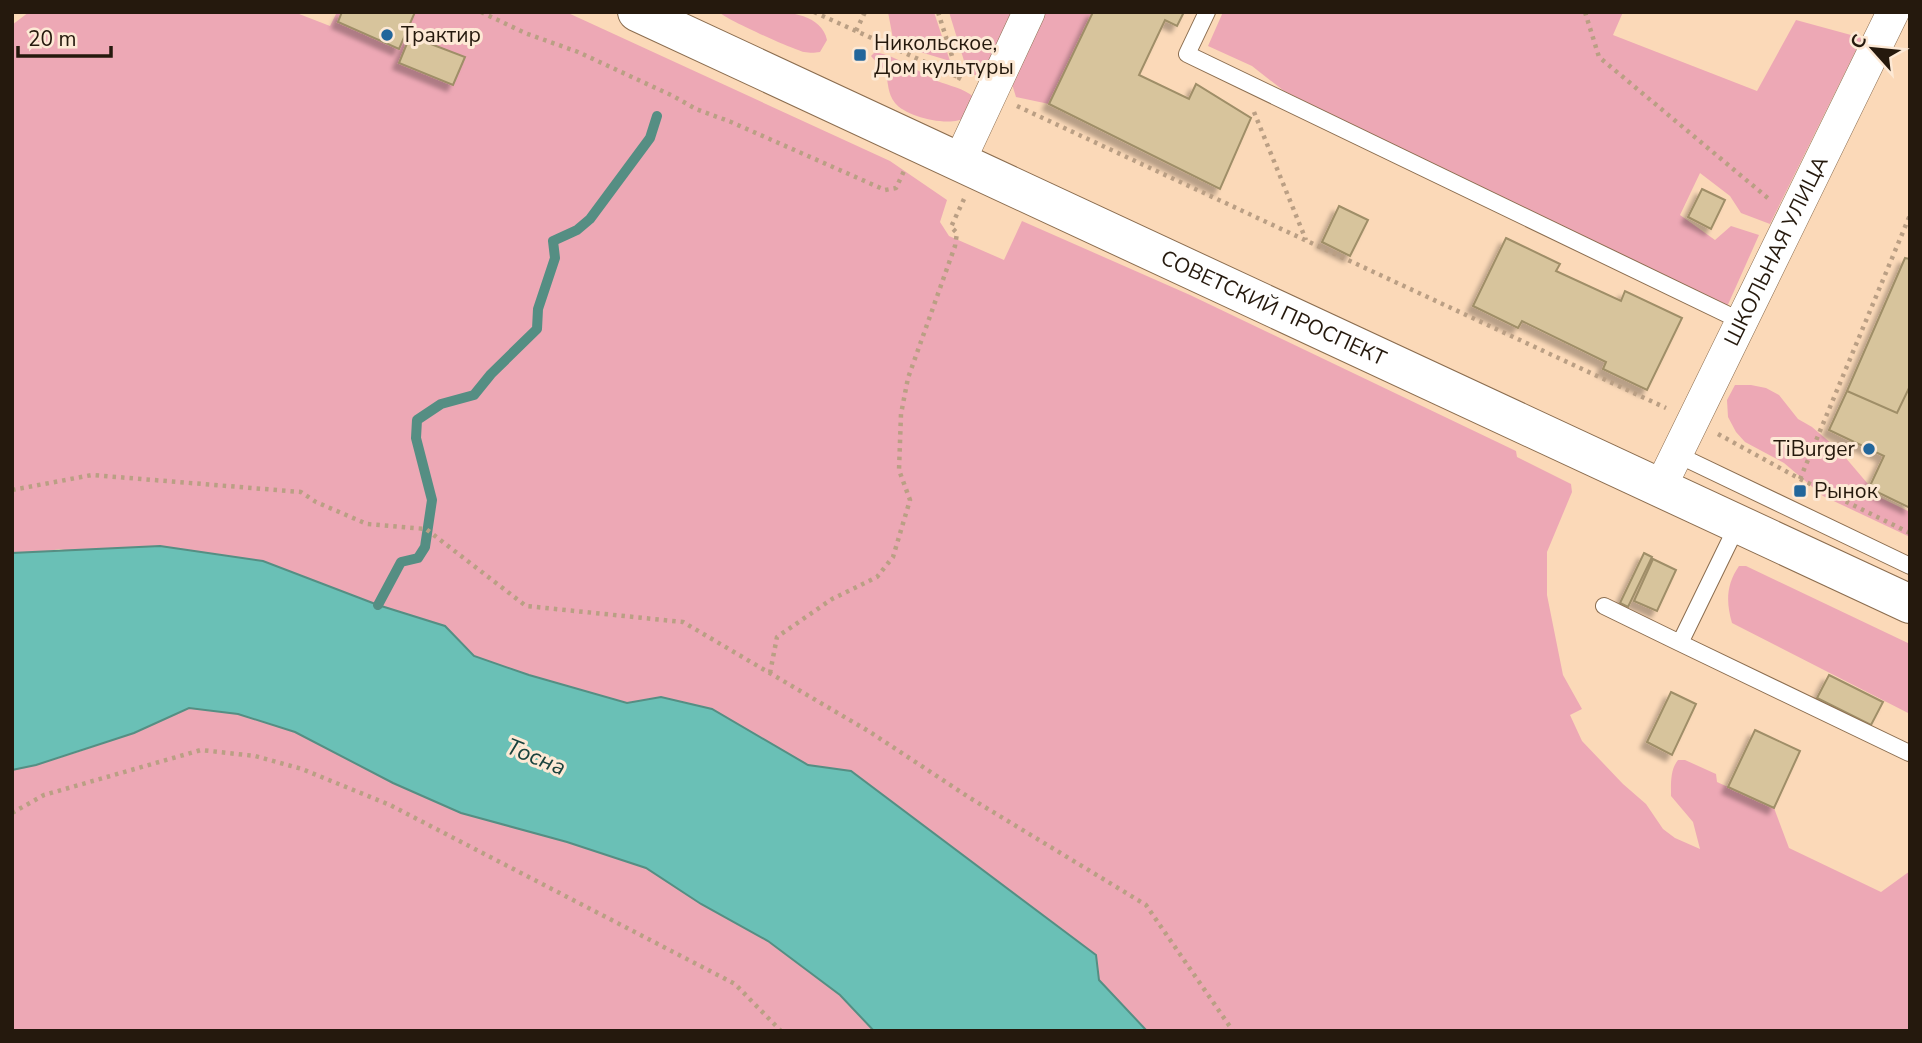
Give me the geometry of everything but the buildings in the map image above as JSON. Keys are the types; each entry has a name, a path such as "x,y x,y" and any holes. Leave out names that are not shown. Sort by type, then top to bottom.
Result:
{"main road":[{"name":"СОВЕТСКИЙ ПРОСПЕКТ","path":"637,12 691,23 963,178 1668,471 1738,524 1910,604"}],"street":[{"path":"963,178 991,94 1029,12"},
{"name":"ШКОЛЬНАЯ УЛИЦА","path":"1668,471 1893,12"}],"lane":[{"path":"1207,12 1186,54 1741,321"},
{"path":"1668,471 1910,566"},
{"path":"1680,643 1738,524"},
{"path":"1604,606 1909,753"}],"path":[{"path":"481,12 525,33 578,52 696,109 885,190 896,188 907,165"},
{"path":"814,12 1693,421 1800,479 1910,533"},
{"path":"856,31 865,12"},
{"path":"938,12 959,78"},
{"path":"1585,12 1599,57 1792,218"},
{"path":"1241,80 1306,241"},
{"path":"769,673 777,637 831,599 877,577 893,557 910,500 899,470 901,414 908,378 955,246 957,233 951,227 963,178"},
{"path":"1800,479 1910,215"},
{"path":"12,490 92,475 300,492 316,502 367,524 426,529 526,607 683,622 870,732 970,798 1146,905 1233,1031"},
{"path":"12,813 44,796 201,750 255,756 302,769 390,805 735,984 781,1031"}],"shaded area":[{"path":"764,11 797,14 821,28 827,40 820,52 804,52 759,34 719,12"},
{"path":"29,12 294,12 330,26 337,12 566,12 890,161 947,200 940,222 949,236 1004,260 1022,221 1190,295 1516,451 1517,457 1571,484 1572,492 1547,552 1547,595 1563,675 1582,709 1570,715 1582,741 1646,804 1663,829 1675,838 1700,849 1693,822 1671,796 1672,773 1678,760 1685,760 1716,774 1717,782 1774,808 1789,848 1881,892 1910,871 1910,1031 1147,1031 1099,980 851,771 808,765 712,709 661,697 627,703 529,675 474,656 445,626 378,605 59,549 12,553 12,25"},
{"path":"888,12 934,12 950,61 894,44"},
{"path":"949,12 1018,12 981,75 974,75 965,64"},
{"path":"1044,12 1093,12 1049,104 1016,97 1011,81"},
{"path":"1223,12 1623,12 1613,35 1757,91 1796,20 1862,38 1770,224 1741,213 1730,196 1700,173 1680,215 1715,240 1731,226 1759,235 1726,309 1284,91 1252,66 1208,46"},
{"path":"875,52 970,94 974,97 966,117 940,121 909,113 901,108 891,95 884,70 871,56"},
{"path":"1735,385 1766,388 1779,395 1798,419 1839,450 1879,497 1910,512 1910,537 1823,496 1784,463 1745,442 1728,417 1727,400"},
{"path":"1739,566 1746,566 1910,644 1910,714 1732,623 1728,594"},
{"path":"189,708 238,714 295,732 393,783 646,868 701,904 768,941 840,995 874,1031 12,1031 12,770 102,744"}],"water":[{"name":"Тосна","path":"160,546 263,561 378,605 445,626 474,656 627,703 661,697 712,709 808,765 851,771 1096,955 1099,980 1147,1031 874,1031 840,995 768,941 701,904 646,868 567,842 461,813 393,783 295,732 238,714 189,708 134,733 36,765 12,770 12,553"}],"waterway":[{"path":"378,605 401,562 418,558 425,547 432,500 416,438 417,420 441,404 474,395 491,374 537,329 538,309 555,258 553,241 577,230 590,219 650,138 657,116"}],"place":[{"name":"Трактир","path":"387,35"},
{"name":"Никольское, Дом культуры","path":"860,55"},
{"name":"TiBurger","path":"1869,449"},
{"name":"Рынок","path":"1800,491"}]}
